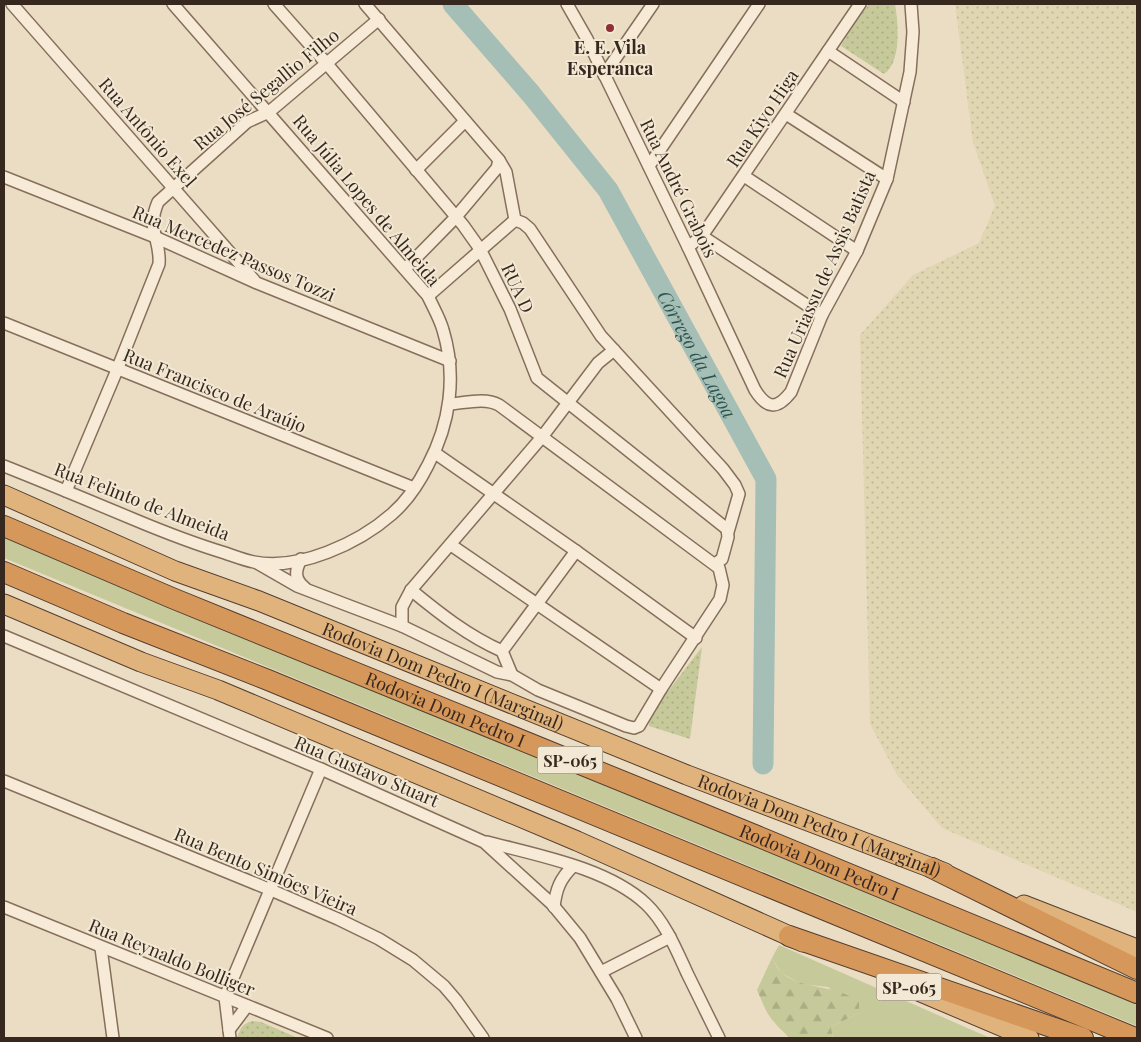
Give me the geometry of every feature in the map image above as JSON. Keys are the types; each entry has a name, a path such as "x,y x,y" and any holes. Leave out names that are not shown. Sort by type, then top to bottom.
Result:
{"highway":[{"name":"Rodovia Dom Pedro I (Marginal)","path":"4,495 176,571 259,601 687,775 932,868 1137,949"},
{"name":"Rodovia Dom Pedro I","path":"4,526 172,598 1137,993"},
{"name":"SP-065","path":"4,572 123,623 268,680 1134,1038"},
{"name":"SP-065","path":"4,604 140,662 218,690 568,837 790,936 1029,1038"},
{"path":"932,868 1137,969"},
{"path":"790,936 1083,1038"}],"street":[{"name":"Rua Antônio Exel","path":"12,4 257,284"},
{"name":"Rua Júlia Lopes de Almeida","path":"173,4 428,296 443,329 450,361 450,404 444,429 435,453"},
{"name":"RUA D","path":"274,4 327,64 480,249 510,309 537,378 727,528 728,532"},
{"path":"365,4 499,160 506,172 515,220"},
{"name":"Rua André Grabois","path":"567,4 587,39 649,166 755,390"},
{"path":"604,75 653,4"},
{"path":"649,166 759,4"},
{"name":"Rua Kiyo Higa","path":"688,247 702,236 860,4"},
{"name":"Rua Uriassu de Assis Batista","path":"755,390 761,400 768,404 777,405 784,402 791,392 822,315 857,251 887,179 910,72 913,32 911,4"},
{"name":"Rua José Segallio Filho","path":"66,491 159,264 159,252 152,225 155,210 163,196 247,122 269,112 379,19"},
{"path":"828,51 904,102"},
{"path":"786,114 887,179"},
{"path":"416,170 465,121"},
{"path":"405,269 456,218 497,168 499,160"},
{"path":"744,176 857,251"},
{"name":"Rua Mercedez Passos Tozzi","path":"4,177 155,237 257,284 450,361"},
{"path":"428,296 515,220"},
{"path":"515,220 530,228 601,336 723,469 735,485 739,494 722,559 715,564"},
{"path":"702,236 822,315"},
{"name":"Rua Francisco de Araújo","path":"4,323 414,488"},
{"path":"402,626 402,607 411,590 542,437 598,363 614,350"},
{"path":"254,562 297,586 402,626 497,672 512,675 538,690 626,726 634,728 639,726 720,599 723,586 719,568 492,401 450,404"},
{"path":"435,453 576,551 696,638"},
{"name":"Rua Felinto de Almeida","path":"4,466 184,541 254,562 278,563 301,559 335,549 357,539 392,514 414,488 435,453"},
{"path":"451,545 661,689"},
{"path":"502,650 576,551"},
{"path":"301,559 296,573 297,579 307,590"},
{"path":"411,590 440,614 486,644 502,650 512,675"},
{"name":"Rua Gustavo Stuart","path":"4,636 321,769 484,842 554,907 580,938 601,972 636,1038"},
{"path":"230,1034 225,997 321,769"},
{"name":"Rua Bento Simões Vieira","path":"4,781 271,890 360,929 413,960 430,973 456,1000 483,1038"},
{"path":"484,842 573,866 627,888 652,911 670,937 719,1038"},
{"path":"554,907 558,886 564,874 573,866"},
{"name":"Rua Reynaldo Bolliger","path":"4,907 101,948 327,1038"},
{"path":"601,972 670,937"},
{"path":"101,948 113,1038"},
{"path":"230,1034 246,1006"}],"shaded area":[{"path":"955,4 1137,4 1137,912 942,828 897,775 870,724 860,335 913,275 979,243 995,206 973,142"}],"green space":[{"path":"869,4 895,4 898,31 896,51 894,61 884,74 841,46"},
{"path":"4,536 1137,1002 1137,1026 4,558"},
{"path":"702,647 690,739 649,726 649,716"},
{"path":"779,945 990,1038 833,1038 831,1027 859,1013 828,987 802,984 781,973 772,958"},
{"path":"772,958 780,971 792,979 801,983 840,992 859,1002 859,1013 831,1027 833,1038 789,1038 769,1016 757,990"},
{"path":"252,1021 261,1022 298,1038 237,1038 242,1027"}],"waterway":[{"name":"Córrego da Lagoa","path":"453,4 531,94 608,190 766,479 763,764"}],"place":[{"name":"E. E. Vila Esperanca","path":"610,28"}]}
